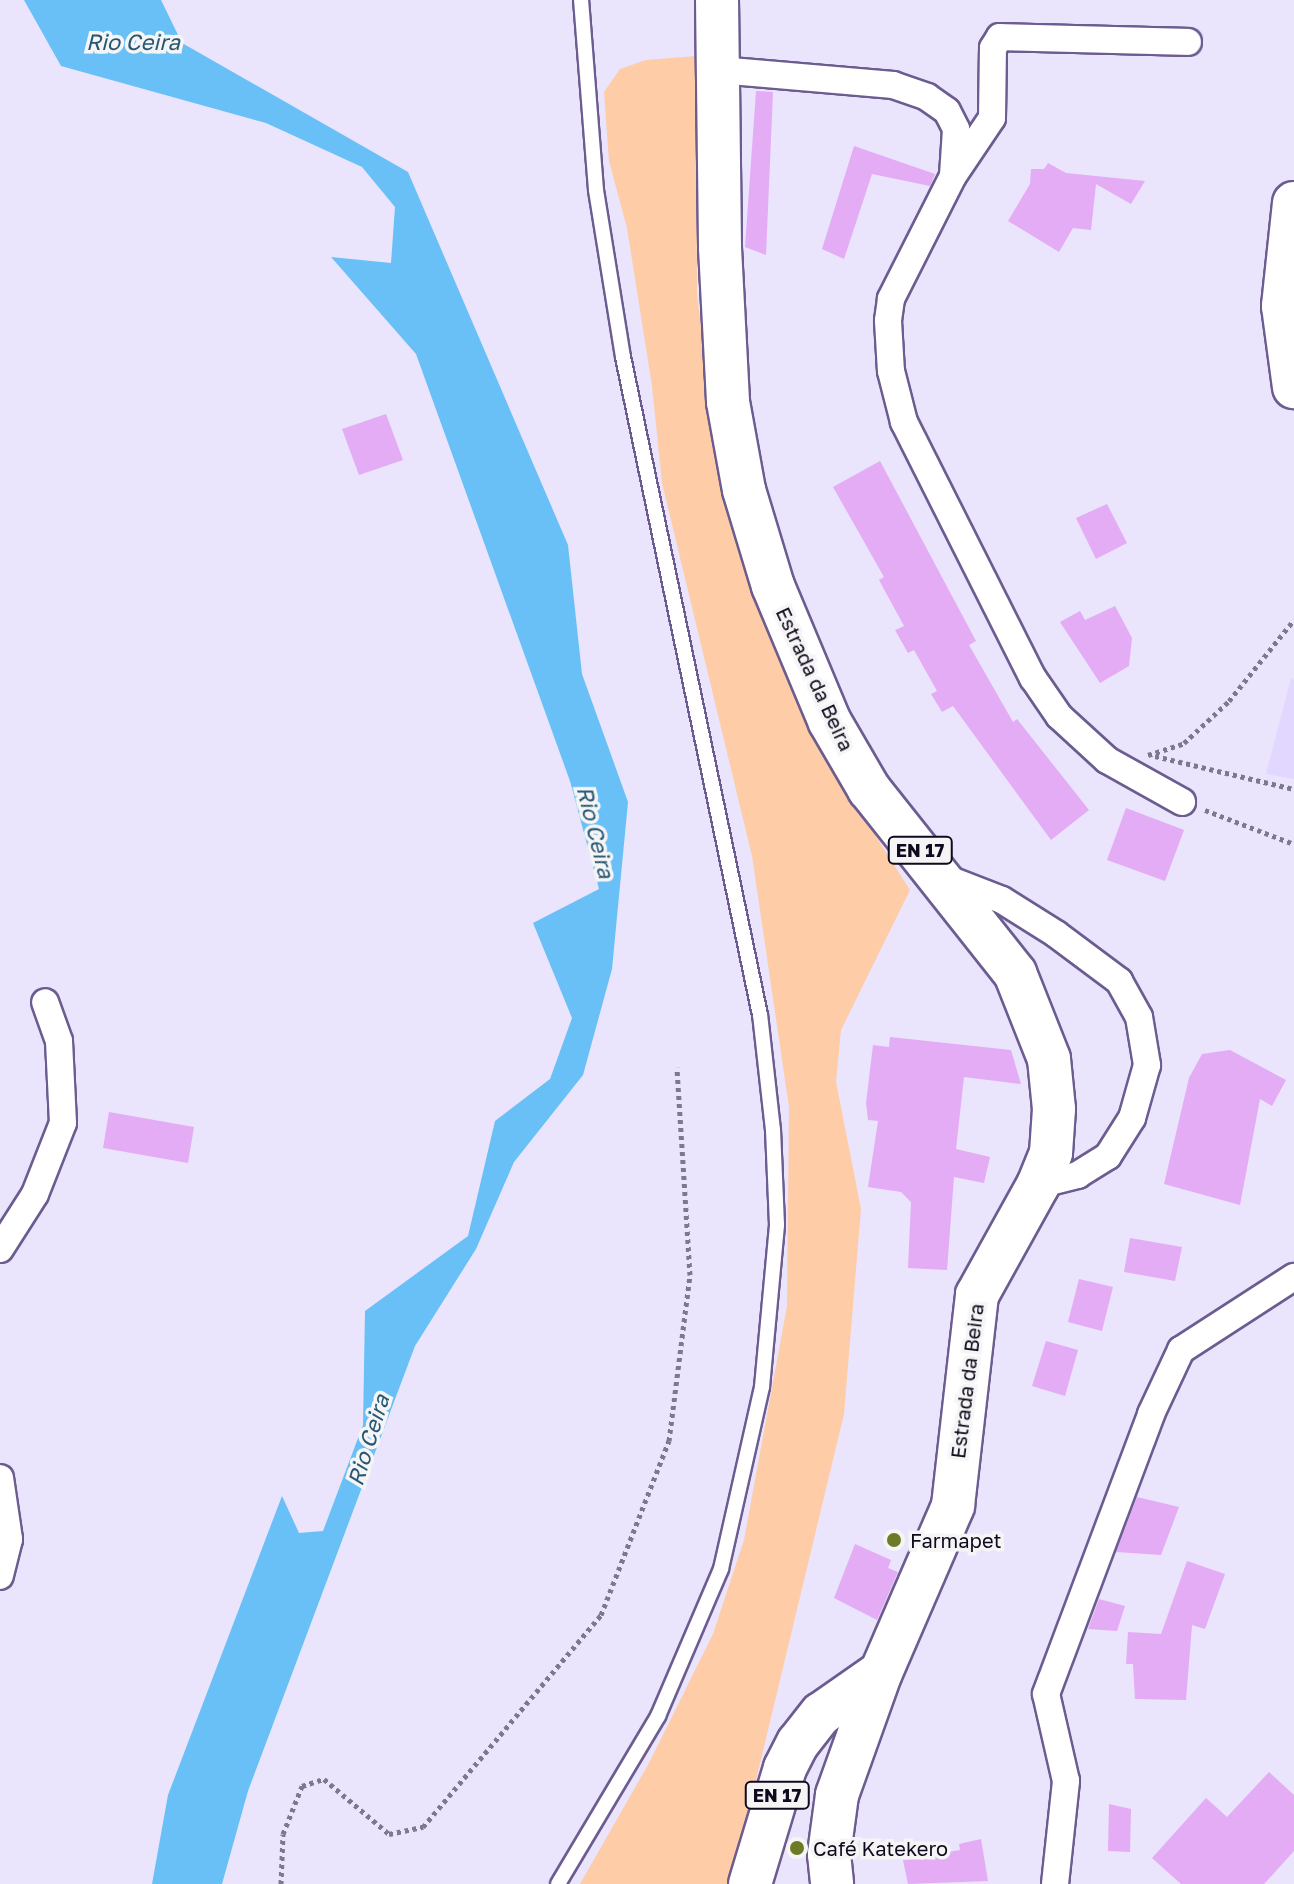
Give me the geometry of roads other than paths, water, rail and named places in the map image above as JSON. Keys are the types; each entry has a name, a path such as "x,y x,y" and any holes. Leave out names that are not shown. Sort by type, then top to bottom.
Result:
{"main road":[{"name":"Estrada da Beira","path":"717,0 727,386 744,490 773,586 830,722 869,789 942,876 1015,973 1036,1016 1049,1059 1054,1109 1051,1153 1038,1185 977,1295 953,1506 881,1672 851,1763 837,1795 829,1854 832,1884"},
{"path":"1294,203 1283,306 1294,387"},
{"name":"EN 17","path":"750,1884 785,1768 821,1714 881,1672"},
{"path":"821,1714 839,1735 851,1763"}],"street":[{"path":"1182,802 1107,760 1059,716 1033,678 923,468 896,395 888,347 891,299 953,176 992,118 993,48 1000,37 1188,42"},
{"path":"719,70 852,80 927,97 947,111 956,129 953,176"},
{"path":"942,876 1002,900 1056,934 1119,981 1139,1017 1147,1065 1132,1118 1108,1156 1078,1175 1038,1185"},
{"path":"0,1249 35,1194 63,1123 59,1041 45,1002"},
{"path":"1055,1884 1066,1781 1046,1694 1151,1414 1181,1350 1294,1277"},
{"path":"0,1478 9,1539 0,1576"}],"lane":[{"path":"558,1884 658,1716 721,1569 762,1387 777,1225 760,1015 620,343 596,190 581,0"}],"water":[{"name":"Rio Ceira","path":"24,0 161,0 182,43 408,172 568,545 582,674 628,802 612,969 583,1075 514,1162 476,1249 415,1346 248,1791 222,1884 152,1884 168,1795 282,1496 299,1533 323,1531 363,1425 365,1311 468,1236 495,1121 550,1079 572,1018 533,923 599,889 570,781 416,354 331,257 391,263 395,207 362,167 266,123 61,66"}],"place":[{"name":"Farmapet","path":"894,1540"},
{"name":"Café Katekero","path":"797,1848"}]}
